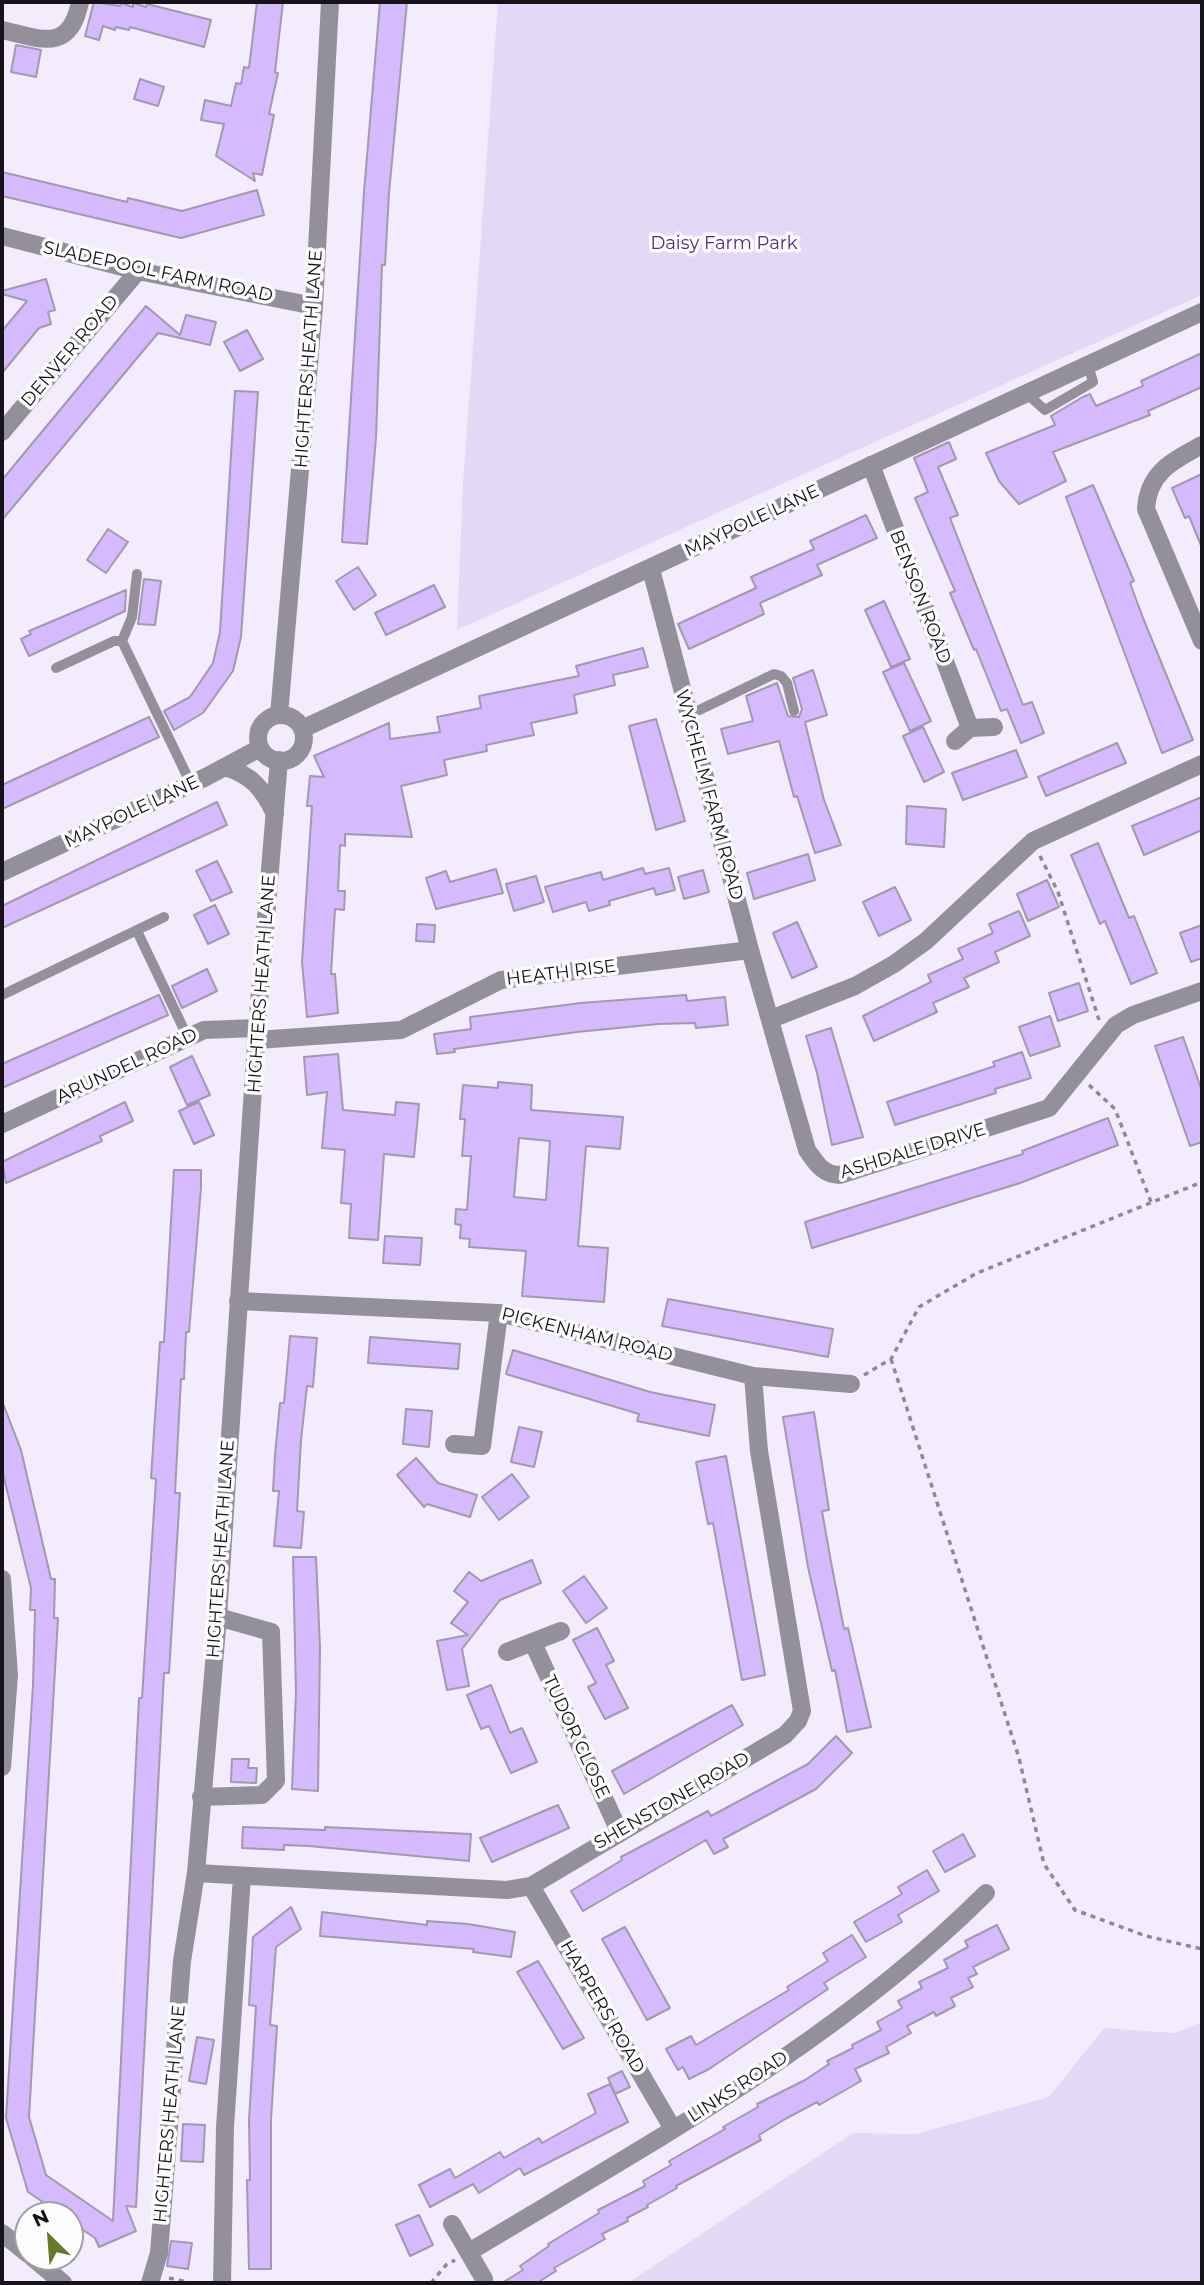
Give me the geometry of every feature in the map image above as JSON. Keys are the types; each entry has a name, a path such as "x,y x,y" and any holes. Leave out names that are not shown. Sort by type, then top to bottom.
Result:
{"street":[{"path":"2,30 54,40 67,34 76,21 80,2"},
{"name":"HIGHTERS HEATH LANE","path":"279,715 314,306 330,2"},
{"name":"SLADEPOOL FARM ROAD","path":"2,236 138,271 314,306"},
{"name":"DENVER ROAD","path":"2,432 138,271"},
{"name":"MAYPOLE LANE","path":"302,729 1202,313"},
{"path":"1202,445 1156,473 1146,509 1202,641"},
{"name":"BENSON ROAD","path":"871,465 970,728"},
{"name":"WYCHELM FARM ROAD","path":"651,569 750,950 771,1019"},
{"path":"279,715 293,718 302,729 304,737 299,751 287,760 272,759 260,748 258,741 265,721 279,715"},
{"path":"955,741 970,728 994,727"},
{"name":"MAYPOLE LANE","path":"2,872 191,784 260,748"},
{"name":"HIGHTERS HEATH LANE","path":"150,2283 159,2253 182,1961 195,1873 218,1617 257,1034 279,760"},
{"path":"771,1019 855,986 894,964 926,941 1033,841 1202,764"},
{"path":"225,767 241,772 262,788 275,814"},
{"name":"HEATH RISE","path":"257,1034 401,1030 501,980 750,950"},
{"name":"ASHDALE DRIVE","path":"771,1019 807,1150 830,1175 864,1168 1049,1108 1104,1035 1133,1015 1202,991"},
{"name":"ARUNDEL ROAD","path":"2,1124 204,1030 257,1034"},
{"name":"PICKENHAM ROAD","path":"238,1301 499,1312 753,1376 851,1384"},
{"path":"454,1444 482,1446 499,1312"},
{"name":"SHENSTONE ROAD","path":"195,1873 506,1890 531,1886 619,1831 785,1735 798,1721 802,1712 759,1451 753,1376"},
{"path":"2,1579 5,1675 2,1767"},
{"path":"201,1797 262,1795 276,1781 271,1632 218,1617"},
{"path":"507,1652 561,1631"},
{"name":"TUDOR CLOSE","path":"533,1643 619,1831"},
{"path":"222,2283 225,2127 242,1876"},
{"name":"HARPERS ROAD","path":"531,1886 673,2129"},
{"name":"LINKS ROAD","path":"469,2252 673,2129 806,2043 911,1962 986,1893"},
{"path":"453,2224 484,2279"},
{"path":"49,2271 63,2283"}],"lane":[{"path":"137,574 132,617 122,641 191,784"},
{"path":"56,668 114,641 122,641"},
{"path":"689,715 774,674 781,676 787,683 794,712"},
{"path":"2,995 164,918"},
{"path":"137,931 188,1038"}],"path":[{"path":"1033,841 1058,892 1104,1035"},
{"path":"1077,1074 1115,1109 1151,1202"},
{"path":"851,1384 891,1359 919,1307 977,1273 1202,1182"},
{"path":"891,1359 1019,1758 1044,1864 1075,1910 1146,1936 1202,1949"},
{"path":"431,2283 446,2265 469,2252"}],"green space":[{"name":"Daisy Farm Park","path":"498,2 1202,2 1202,295 457,630 463,484"},
{"path":"1202,2022 1202,2283 628,2283 853,2133 916,2134 1049,2097 1104,2028 1174,2033"}],"building":[{"path":"94,2 120,6 121,3 133,7 133,3 146,7 147,4 211,20 204,47 130,27 129,30 116,27 115,30 103,26 99,40 85,36"},
{"path":"257,2 283,2 275,72 278,73 269,114 274,115 262,175 253,173 255,181 216,156 224,124 201,120 205,100 231,106 236,83 241,84 244,67 249,68"},
{"path":"380,2 407,2 385,265 382,265 376,438 367,544 342,542 364,192"},
{"path":"16,45 41,50 36,77 11,72"},
{"path":"140,79 164,87 158,106 134,99"},
{"path":"2,172 127,202 128,198 182,211 257,190 264,215 181,238 2,196"},
{"path":"46,279 55,310 48,312 51,324 39,328 2,373 2,331 27,301 2,294 2,291"},
{"path":"146,306 180,335 186,315 216,322 210,345 158,333 2,520 2,480"},
{"path":"247,330 263,359 240,371 224,342"},
{"path":"1202,353 1202,387 1148,411 1150,415 1053,452 1066,481 1019,504 999,481 986,453 1055,425 1051,416 1081,398 1090,394 1096,406 1143,386 1141,381"},
{"path":"235,391 258,392 241,637 233,671 203,713 174,730 164,711 190,697 213,663 220,632"},
{"path":"949,442 956,459 938,467 958,515 950,518 1023,705 1032,702 1044,733 1021,743 1007,709 1001,711 976,649 974,650 950,593 955,591 915,498 928,492 914,458"},
{"path":"1202,474 1202,548 1189,516 1185,518 1172,488"},
{"path":"1093,485 1134,581 1130,583 1193,740 1162,753 1066,497"},
{"path":"866,515 877,538 817,565 822,575 760,603 764,614 689,649 678,624 756,588 751,577 814,549 810,541"},
{"path":"108,529 128,542 106,573 87,560"},
{"path":"358,567 376,595 354,610 336,581"},
{"path":"144,579 161,581 155,625 138,624"},
{"path":"434,585 445,607 386,635 375,613"},
{"path":"126,590 125,611 29,656 21,639 31,634 29,631"},
{"path":"884,601 910,659 891,667 865,610"},
{"path":"643,648 648,667 613,675 615,685 574,695 577,713 531,723 534,735 486,745 487,751 444,760 447,775 401,786 412,837 345,834 345,846 340,845 338,891 345,891 344,910 335,909 331,974 335,974 338,1013 307,1017 302,962 312,806 307,806 310,776 324,777 314,756 389,723 390,739 440,732 437,717 481,708 479,696 579,676 576,666"},
{"path":"904,663 931,721 910,731 883,672"},
{"path":"813,670 827,715 805,722 824,800 841,845 815,853 797,796 794,797 779,741 728,754 721,729 753,721 746,696 777,683 788,716 799,717 802,709 793,678"},
{"path":"149,717 159,737 2,809 2,785"},
{"path":"656,719 685,821 656,830 629,726"},
{"path":"923,727 944,772 924,782 903,736"},
{"path":"1117,743 1126,763 1046,796 1038,777"},
{"path":"1016,750 1027,777 963,800 952,773"},
{"path":"1202,797 1202,830 1144,855 1132,826"},
{"path":"217,802 227,825 2,928 2,906"},
{"path":"907,806 946,809 944,847 906,844"},
{"path":"1098,843 1129,918 1134,916 1157,973 1131,984 1105,921 1100,924 1071,855"},
{"path":"808,854 815,880 754,899 747,873"},
{"path":"217,861 232,892 211,901 196,871"},
{"path":"643,868 645,874 669,868 675,890 656,895 654,888 609,901 610,905 589,911 586,902 553,912 545,887 601,872 603,880"},
{"path":"496,869 503,893 436,909 426,878 446,871 450,882"},
{"path":"703,870 709,892 684,899 678,877"},
{"path":"536,876 544,902 514,911 506,884"},
{"path":"1047,880 1059,907 1028,921 1017,894"},
{"path":"895,887 911,920 879,936 863,902"},
{"path":"215,905 229,934 208,944 194,915"},
{"path":"1019,911 1030,936 995,952 999,962 964,978 969,987 933,1003 937,1012 874,1041 863,1016 931,982 928,975 963,959 958,949 993,933 989,924"},
{"path":"797,922 817,967 792,978 773,933"},
{"path":"417,924 435,925 434,942 416,941"},
{"path":"1202,925 1202,958 1191,962 1180,933"},
{"path":"207,969 217,991 182,1008 172,986"},
{"path":"1079,983 1088,1011 1058,1021 1049,993"},
{"path":"159,995 168,1015 2,1088 2,1064"},
{"path":"686,995 687,1001 725,997 728,1025 696,1028 695,1023 658,1024 577,1032 454,1049 455,1052 437,1054 434,1034 471,1029 470,1017 581,1003"},
{"path":"1050,1016 1060,1046 1030,1056 1019,1027"},
{"path":"831,1028 863,1137 832,1145 817,1073 806,1036"},
{"path":"1183,1037 1202,1091 1202,1142 1190,1146 1155,1046"},
{"path":"1022,1052 1031,1078 995,1089 996,1093 895,1125 887,1102 995,1066 993,1062"},
{"path":"338,1054 343,1110 395,1115 396,1102 419,1104 414,1157 384,1154 378,1240 349,1238 351,1204 341,1203 345,1150 322,1148 327,1092 307,1095 304,1057"},
{"path":"192,1056 210,1095 187,1105 170,1067"},
{"path":"498,1082 532,1085 531,1110 623,1117 620,1149 586,1146 578,1246 608,1248 604,1302 522,1296 526,1251 469,1247 470,1239 460,1238 461,1225 455,1224 456,1209 467,1210 471,1156 462,1156 465,1119 460,1119 463,1085 498,1088","holes":["519,1138 550,1141 546,1200 514,1197"]},
{"path":"125,1102 133,1121 100,1136 102,1141 6,1183 2,1162"},
{"path":"199,1102 214,1135 194,1144 179,1111"},
{"path":"1108,1118 1118,1145 1020,1183 812,1248 805,1222 1023,1154 1022,1151"},
{"path":"174,1170 201,1170 189,1332 186,1332 184,1379 181,1379 175,1493 180,1493 169,1673 164,1673 136,2207 126,2206 136,2231 99,2247 95,2238 84,2231 84,2201 113,2221 139,1698 142,1698 156,1479 151,1478 160,1342 164,1342"},
{"path":"385,1236 422,1238 420,1265 383,1263"},
{"path":"668,1299 833,1329 828,1357 662,1326"},
{"path":"290,1336 317,1338 313,1387 307,1386 301,1440 297,1511 304,1512 301,1548 274,1546 279,1491 273,1491 275,1455 280,1403 284,1403"},
{"path":"370,1337 460,1344 458,1369 368,1363"},
{"path":"513,1350 650,1392 715,1405 709,1436 637,1421 639,1414 506,1374"},
{"path":"2,1401 21,1450 51,1579 55,1579 54,1618 58,1618 29,2117 46,2175 84,2201 41,2201 28,2192 6,2118 33,1685 35,1610 30,1610 31,1588 2,1470"},
{"path":"406,1409 432,1411 429,1447 403,1444"},
{"path":"814,1412 829,1510 822,1511 831,1562 844,1629 848,1628 871,1727 847,1732 835,1670 832,1671 808,1567 783,1417"},
{"path":"519,1427 542,1432 534,1467 511,1462"},
{"path":"726,1456 765,1675 742,1680 713,1523 708,1524 696,1462"},
{"path":"416,1458 438,1483 477,1495 470,1517 427,1504 424,1507 397,1475"},
{"path":"512,1474 529,1497 499,1520 482,1497"},
{"path":"293,1557 316,1557 320,1647 318,1791 292,1789 296,1692"},
{"path":"532,1560 541,1583 500,1600 462,1649 469,1686 447,1690 437,1641 468,1635 451,1623 468,1602 454,1591 469,1572 481,1581"},
{"path":"584,1576 607,1608 586,1623 563,1591"},
{"path":"597,1628 614,1661 606,1665 628,1708 605,1719 588,1687 596,1683 573,1640"},
{"path":"491,1685 510,1733 522,1728 537,1762 511,1773 489,1726 481,1729 467,1695"},
{"path":"732,1705 743,1725 624,1794 612,1771"},
{"path":"836,1736 852,1753 816,1789 723,1839 728,1847 714,1854 706,1840 583,1911 571,1891 622,1860 621,1857 708,1811 711,1816 808,1764"},
{"path":"232,1759 249,1759 248,1768 257,1768 256,1783 231,1782"},
{"path":"558,1805 569,1828 492,1862 480,1838"},
{"path":"243,1827 325,1830 325,1827 471,1834 469,1861 309,1846 284,1845 284,1850 242,1848"},
{"path":"963,1834 975,1856 945,1872 933,1851"},
{"path":"927,1870 939,1891 898,1915 902,1922 866,1942 854,1922 902,1894 898,1887"},
{"path":"291,1907 301,1929 276,1947 270,2025 277,2026 271,2119 271,2269 249,2269 247,2180 250,2180 249,2120 256,2006 249,2005 253,1937"},
{"path":"322,1912 427,1925 427,1921 468,1924 515,1932 511,1957 473,1952 474,1949 320,1936"},
{"path":"997,1925 1009,1949 973,1967 977,1974 968,1978 973,1987 951,1998 955,2006 936,2016 934,2012 907,2026 911,2033 886,2047 889,2053 855,2069 861,2081 819,2105 817,2102 787,2118 759,2135 761,2140 676,2186 677,2188 647,2205 648,2207 627,2218 628,2221 602,2234 605,2239 554,2268 556,2271 537,2283 502,2283 523,2270 520,2266 549,2246 548,2244 599,2213 598,2210 645,2186 643,2181 671,2165 669,2161 725,2129 723,2127 758,2107 757,2104 805,2080 829,2064 827,2061 881,2030 877,2022 902,2008 898,2001 922,1988 919,1982 948,1968 944,1960 968,1947 965,1941"},
{"path":"625,1927 670,2008 647,2020 602,1939"},
{"path":"852,1935 866,1957 824,1983 828,1989 709,2069 689,2079 683,2067 678,2070 666,2049 691,2036 696,2045 789,1990 787,1987 828,1961 823,1953"},
{"path":"538,1961 584,2038 563,2049 517,1972"},
{"path":"197,2037 214,2040 206,2084 189,2081"},
{"path":"622,2071 630,2087 615,2094 608,2078"},
{"path":"610,2084 628,2122 524,2175 520,2168 479,2193 473,2184 430,2207 419,2185 450,2169 455,2178 500,2152 504,2158 539,2138 542,2143 596,2113 588,2094"},
{"path":"183,2124 205,2125 203,2162 181,2161"},
{"path":"419,2215 433,2245 410,2256 396,2225"},
{"path":"171,2241 192,2243 188,2269 167,2266"}]}
